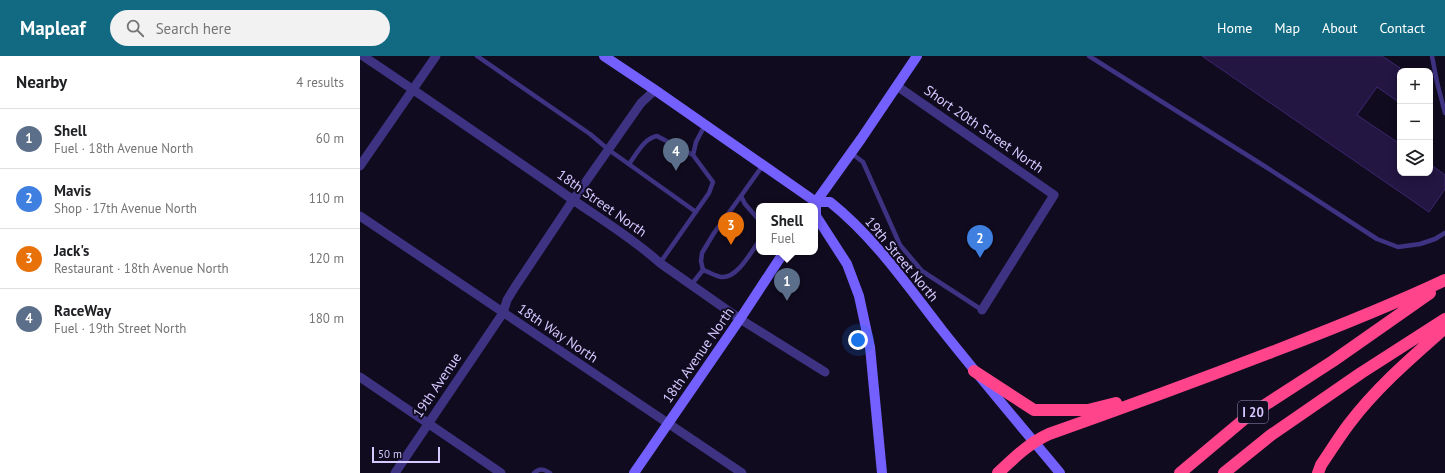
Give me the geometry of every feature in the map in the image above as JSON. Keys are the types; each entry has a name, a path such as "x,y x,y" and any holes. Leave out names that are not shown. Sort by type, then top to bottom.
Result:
{"highway":[{"path":"998,473 1034,441 1050,434 1182,387 1311,337 1445,280"},
{"name":"I 20","path":"1180,473 1248,416 1333,361 1445,283"},
{"name":"I 20","path":"1224,473 1271,435 1445,319"},
{"path":"1318,473 1321,465 1349,424 1379,389 1445,328"},
{"path":"974,371 1034,410 1088,410 1182,387"}],"main road":[{"name":"19th Street North","path":"604,56 705,125 814,203"},
{"path":"816,203 917,56"},
{"name":"19th Street North","path":"818,204 830,202 849,217 870,239 974,371 1060,473"},
{"path":"818,219 847,264 859,296 870,348 882,473"},
{"name":"18th Avenue North","path":"634,473 782,255"}],"street":[{"name":"18th Street North","path":"363,56 640,247 660,264 740,319 825,372"},
{"path":"360,166 436,56"},
{"name":"Short 20th Street North","path":"897,86 1054,195 982,310"},
{"name":"19th Avenue","path":"395,473 503,313 510,294 572,200 641,103 655,90"},
{"name":"18th Way North","path":"360,216 742,473"},
{"path":"360,377 501,473"}],"lane":[{"path":"477,56 590,134 609,150 696,212"},
{"path":"1089,56 1260,163 1377,239 1398,247 1420,244 1435,239 1445,233"},
{"path":"1432,56 1445,113"},
{"path":"693,154 696,142 705,125"},
{"path":"629,164 646,142 650,138 657,136 693,154 713,182 710,193 660,264"},
{"path":"851,153 863,162 900,245 909,257 922,271 982,310"},
{"path":"703,270 700,261 702,253 714,233 762,165"},
{"path":"741,196 745,204 756,217"},
{"path":"703,270 721,277 728,276 736,272 756,244"},
{"path":"691,285 703,270"},
{"path":"534,473 537,470 543,469 550,473"}],"building":[{"path":"1202,56 1382,56 1400,68 1397,68 1397,101 1377,87 1357,115 1397,142 1397,176 1433,176 1433,166 1445,175 1445,189 1429,212"}],"place":[{"name":"RaceWay","path":"676,171"},
{"name":"Jack's","path":"731,245"},
{"name":"Mavis","path":"980,258"},
{"name":"Shell","path":"787,301"}]}
